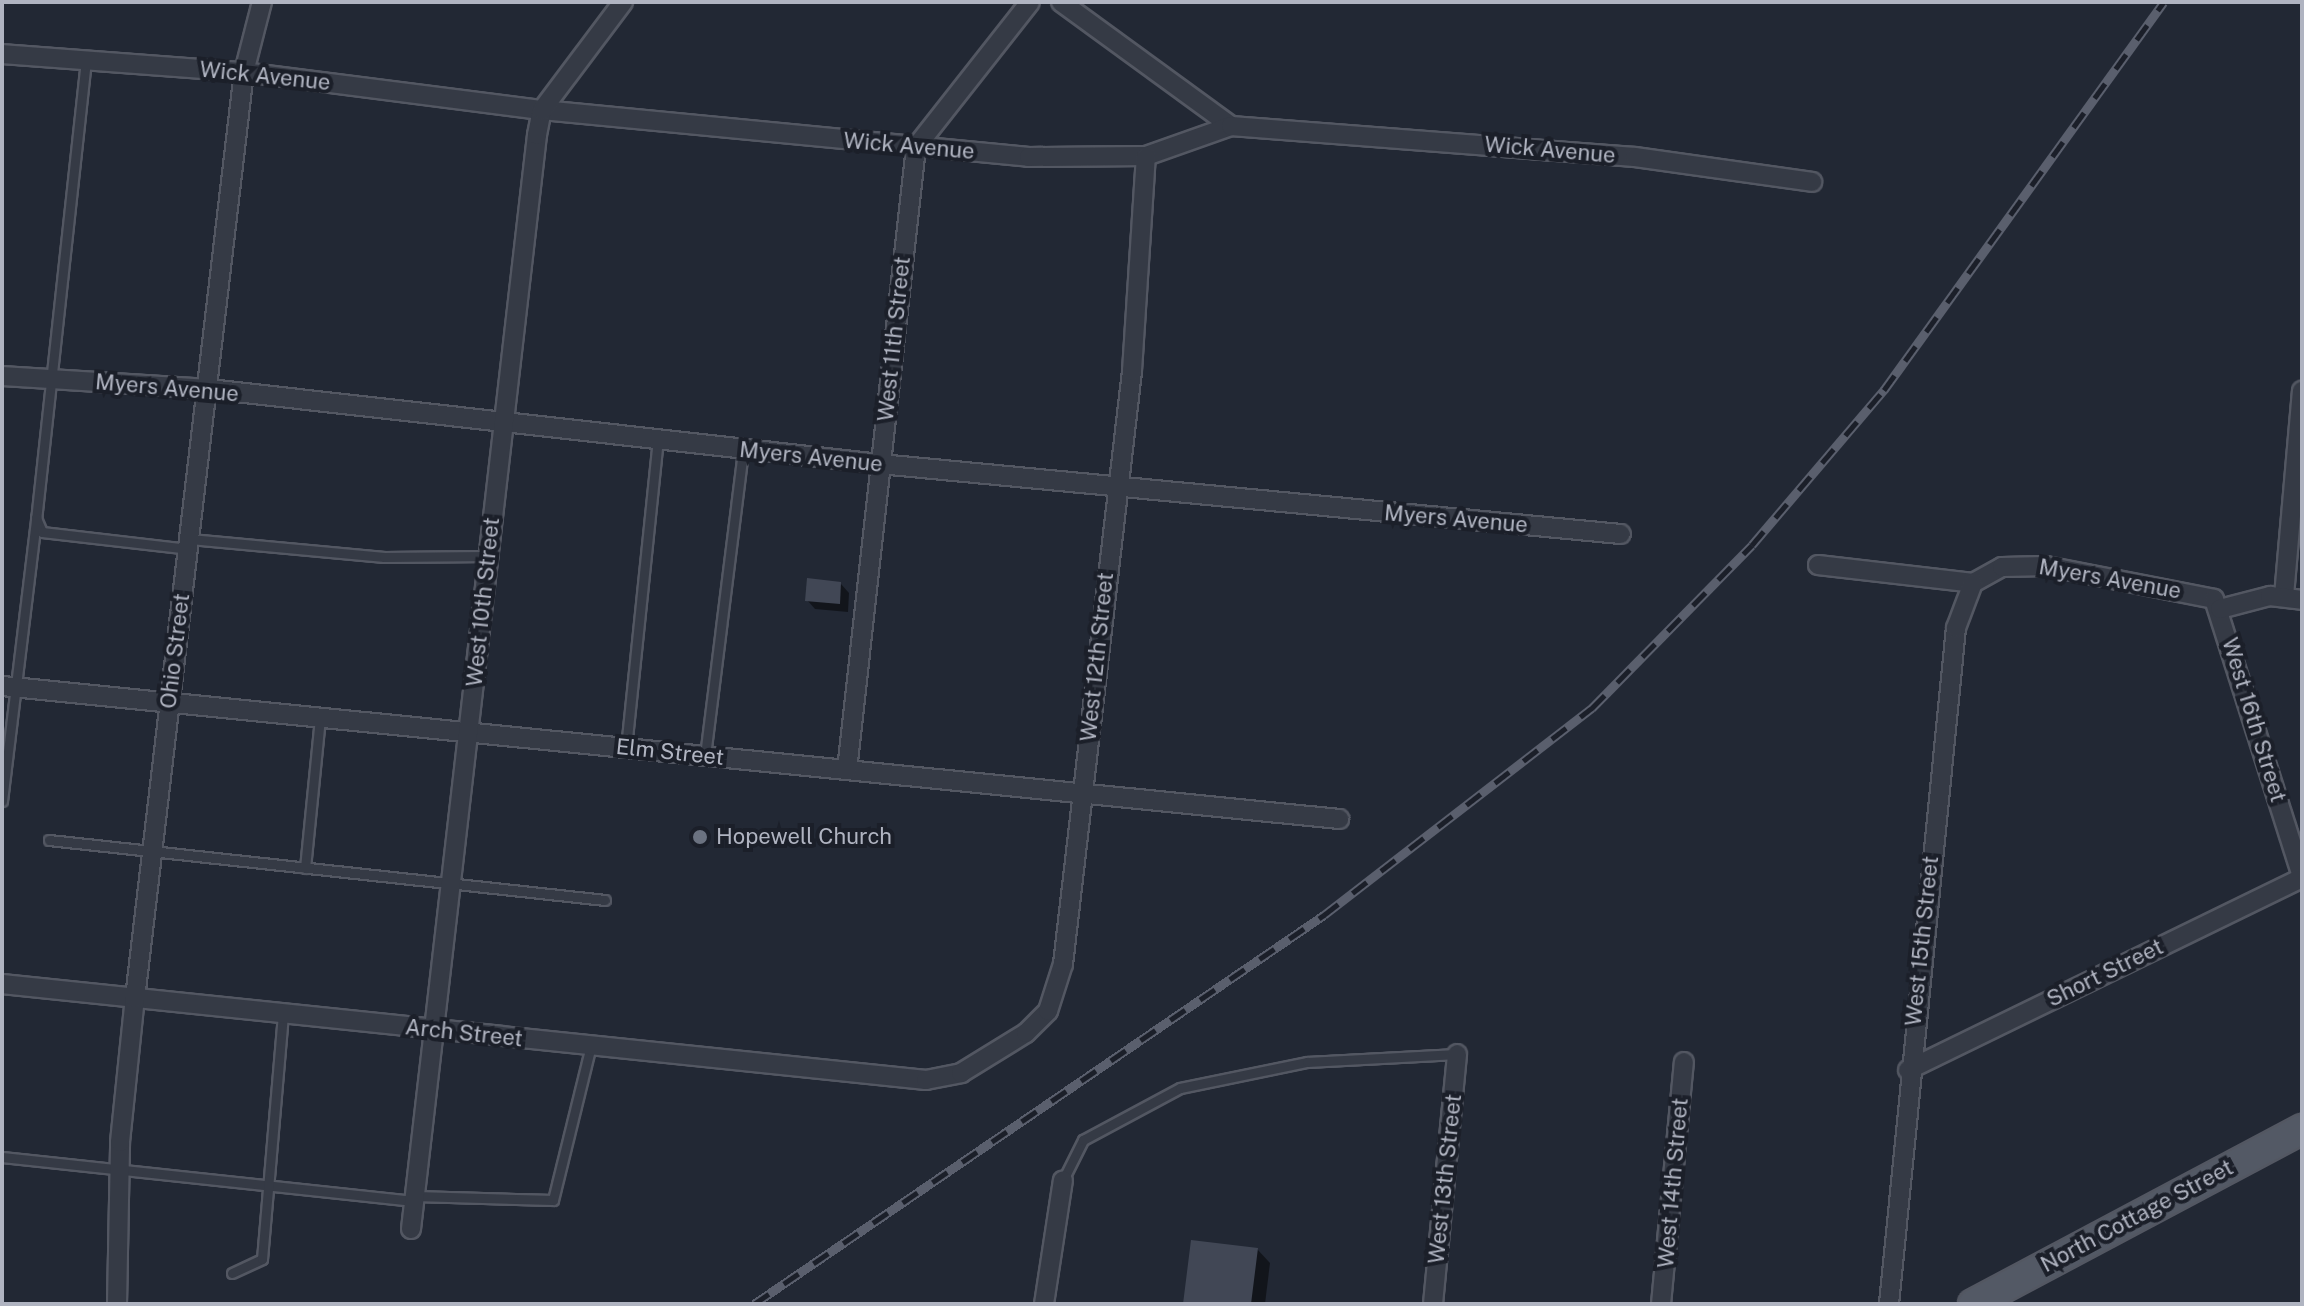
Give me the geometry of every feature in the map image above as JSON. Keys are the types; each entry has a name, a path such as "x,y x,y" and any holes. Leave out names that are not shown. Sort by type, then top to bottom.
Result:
{"main road":[{"name":"North Cottage Street","path":"1973,1304 2004,1296 2302,1129"}],"street":[{"name":"Ohio Street","path":"117,1304 119,1173 135,998 244,72 262,2"},
{"name":"West 10th Street","path":"411,1229 437,1031 503,423 542,110 623,2"},
{"path":"916,147 1030,2"},
{"path":"1061,2 1231,126"},
{"name":"Wick Avenue","path":"2,54 244,72 542,110 916,147 1146,156 1231,126 1635,157 1812,182"},
{"name":"West 11th Street","path":"847,770 916,147"},
{"name":"West 12th Street","path":"926,1080 975,1066 1048,1011 1063,964 1146,230 1146,156"},
{"name":"Myers Avenue","path":"2,376 209,389 880,464 1621,534"},
{"path":"2220,609 2293,598 2302,391"},
{"path":"1818,565 1973,583"},
{"name":"Myers Avenue","path":"1973,583 2002,567 2046,566 2203,595 2220,609"},
{"name":"West 15th Street","path":"1889,1304 1908,1070 1956,628 1973,583"},
{"name":"West 16th Street","path":"2220,609 2302,877"},
{"name":"Elm Street","path":"9,687 1339,819"},
{"name":"Short Street","path":"1908,1070 2302,877"},
{"name":"Arch Street","path":"2,984 926,1080"},
{"name":"West 13th Street","path":"1433,1304 1457,1054"},
{"name":"West 14th Street","path":"1661,1304 1684,1062"},
{"path":"1044,1304 1063,1180"}],"lane":[{"path":"2,801 9,687 36,518 48,379 86,60"},
{"path":"626,748 658,440"},
{"path":"705,756 743,449"},
{"path":"36,518 42,532 384,557 488,556"},
{"path":"305,868 320,717"},
{"path":"49,840 605,900"},
{"path":"232,1273 262,1259 283,1014"},
{"path":"2,1157 119,1173 269,1187 415,1198 553,1200 591,1045"},
{"path":"1063,1180 1083,1140 1180,1088 1307,1062 1457,1054"}],"building":[{"path":"807,578 841,582 840,604 805,601"},
{"path":"1191,1240 1258,1248 1251,1304 1183,1304"}],"railway":[{"path":"754,1304 1324,915 1592,708 1752,545 1884,390 2164,2"}],"place":[{"name":"Hopewell Church","path":"700,837"}]}
